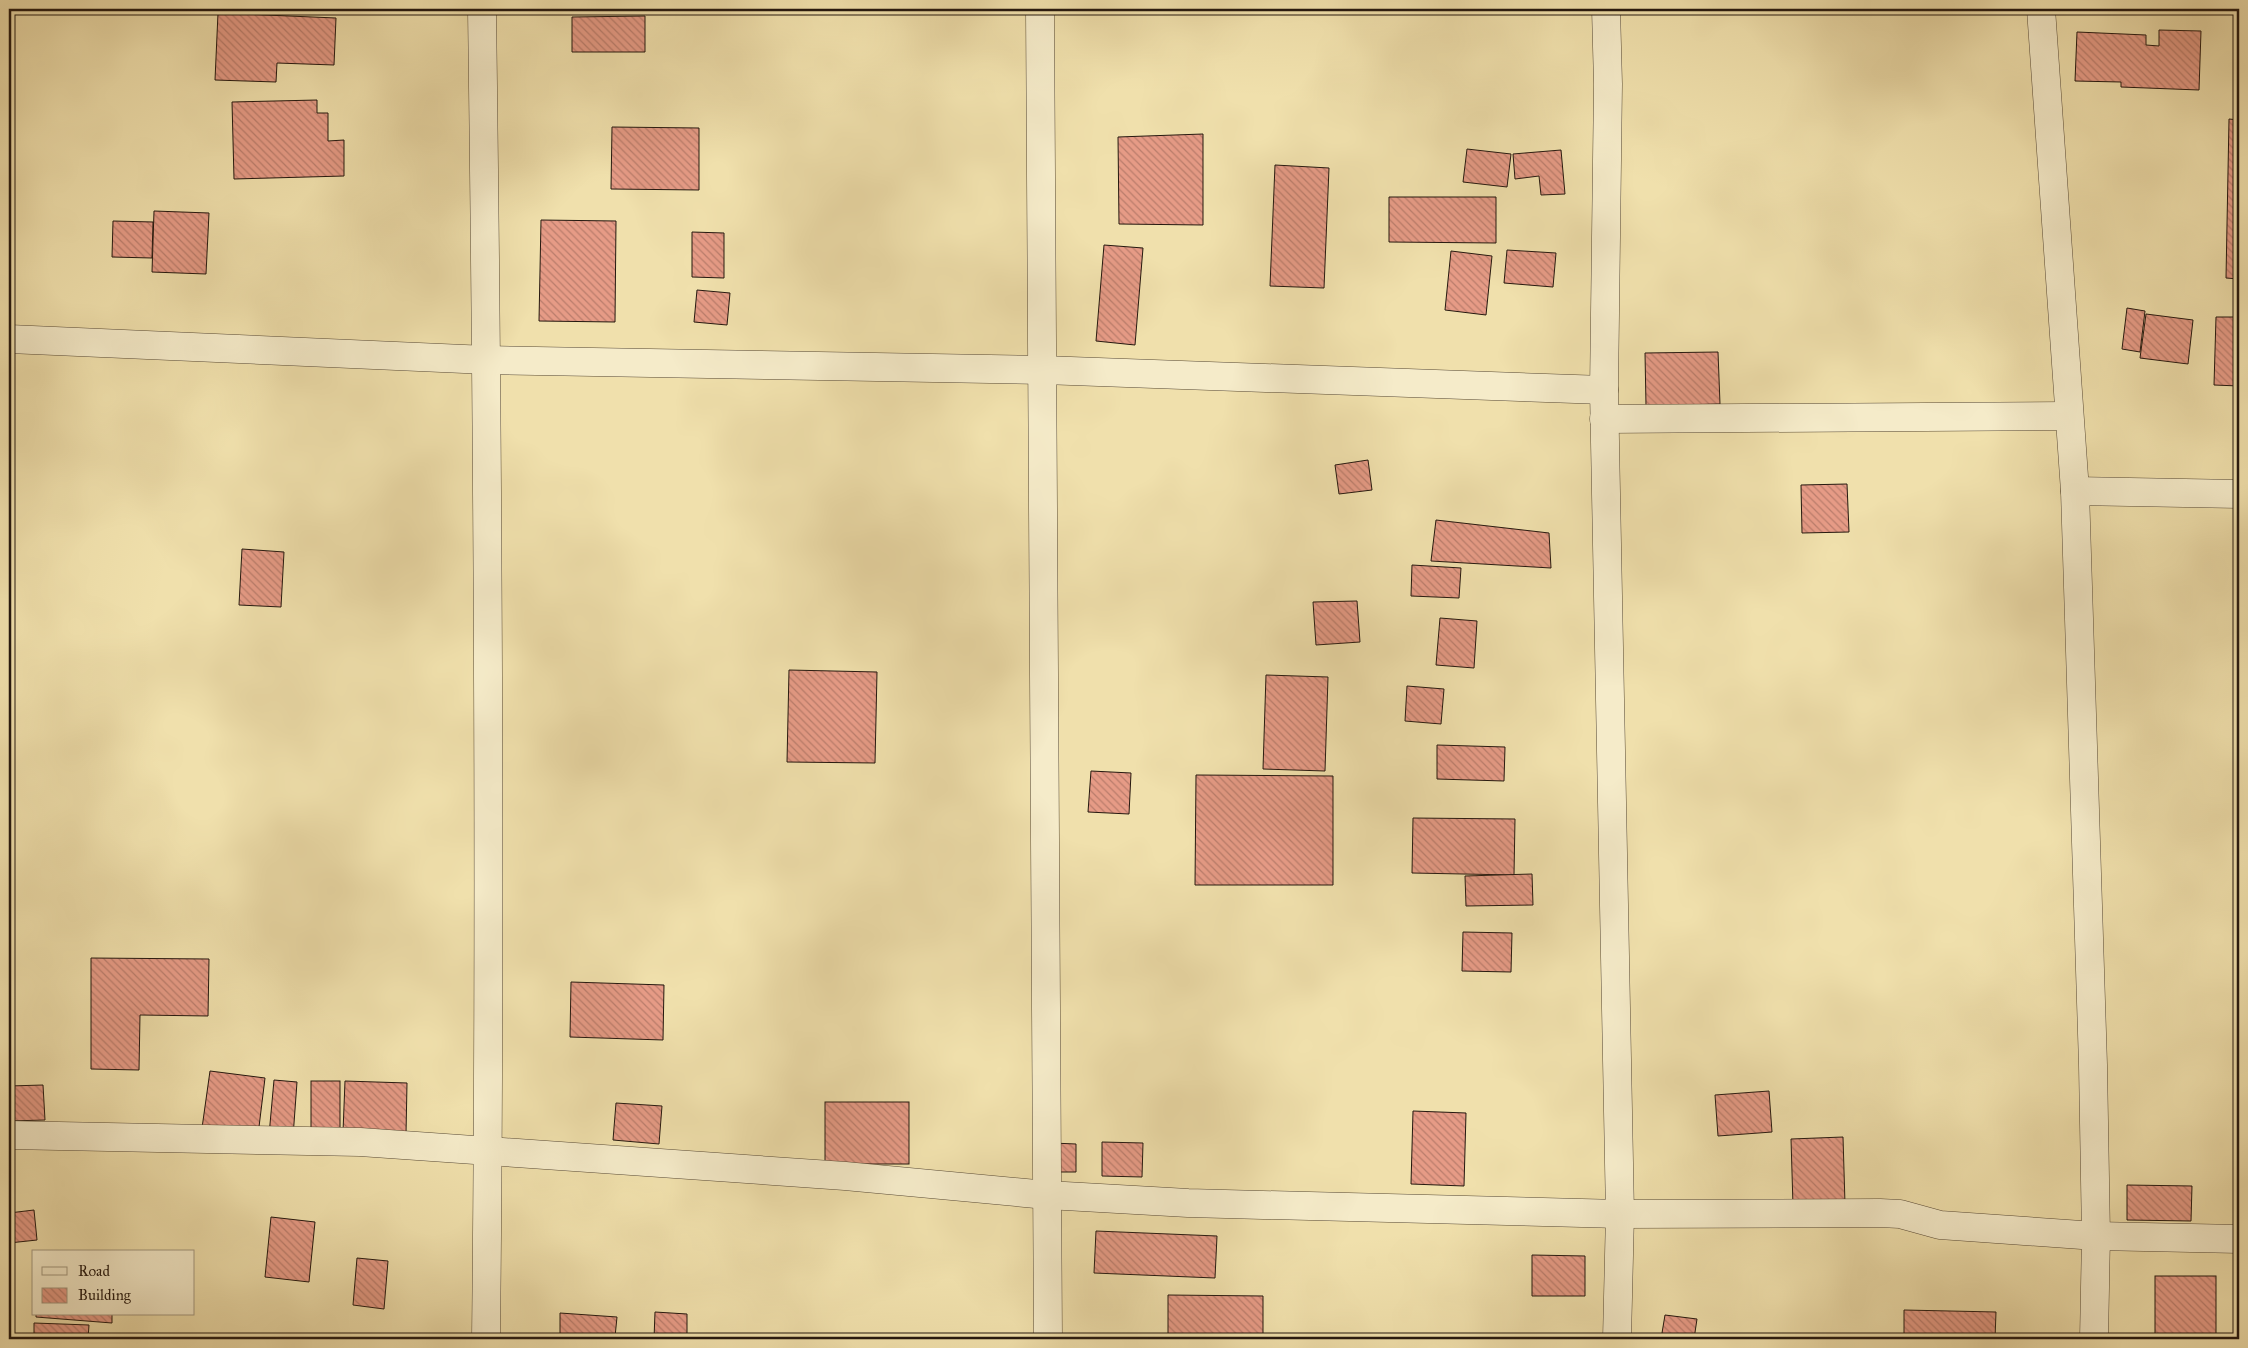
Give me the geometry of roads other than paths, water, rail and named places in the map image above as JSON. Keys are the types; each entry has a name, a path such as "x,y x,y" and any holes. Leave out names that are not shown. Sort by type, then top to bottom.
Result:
{"street":[{"path":"482,9 487,360 488,1151 486,1339"},
{"path":"1040,9 1048,1339"},
{"path":"1606,9 1608,84 1604,420 1620,1214 1618,1339"},
{"path":"2041,9 2075,490 2093,1065 2096,1236 2094,1339"},
{"path":"9,339 487,360 1043,370 1604,390"},
{"path":"1604,420 2069,416"},
{"path":"2075,490 2239,494"},
{"path":"9,1135 360,1142 845,1176 1047,1195 1260,1206 1620,1214 1880,1213 1900,1214 1940,1225 2096,1236 2239,1239"}]}
